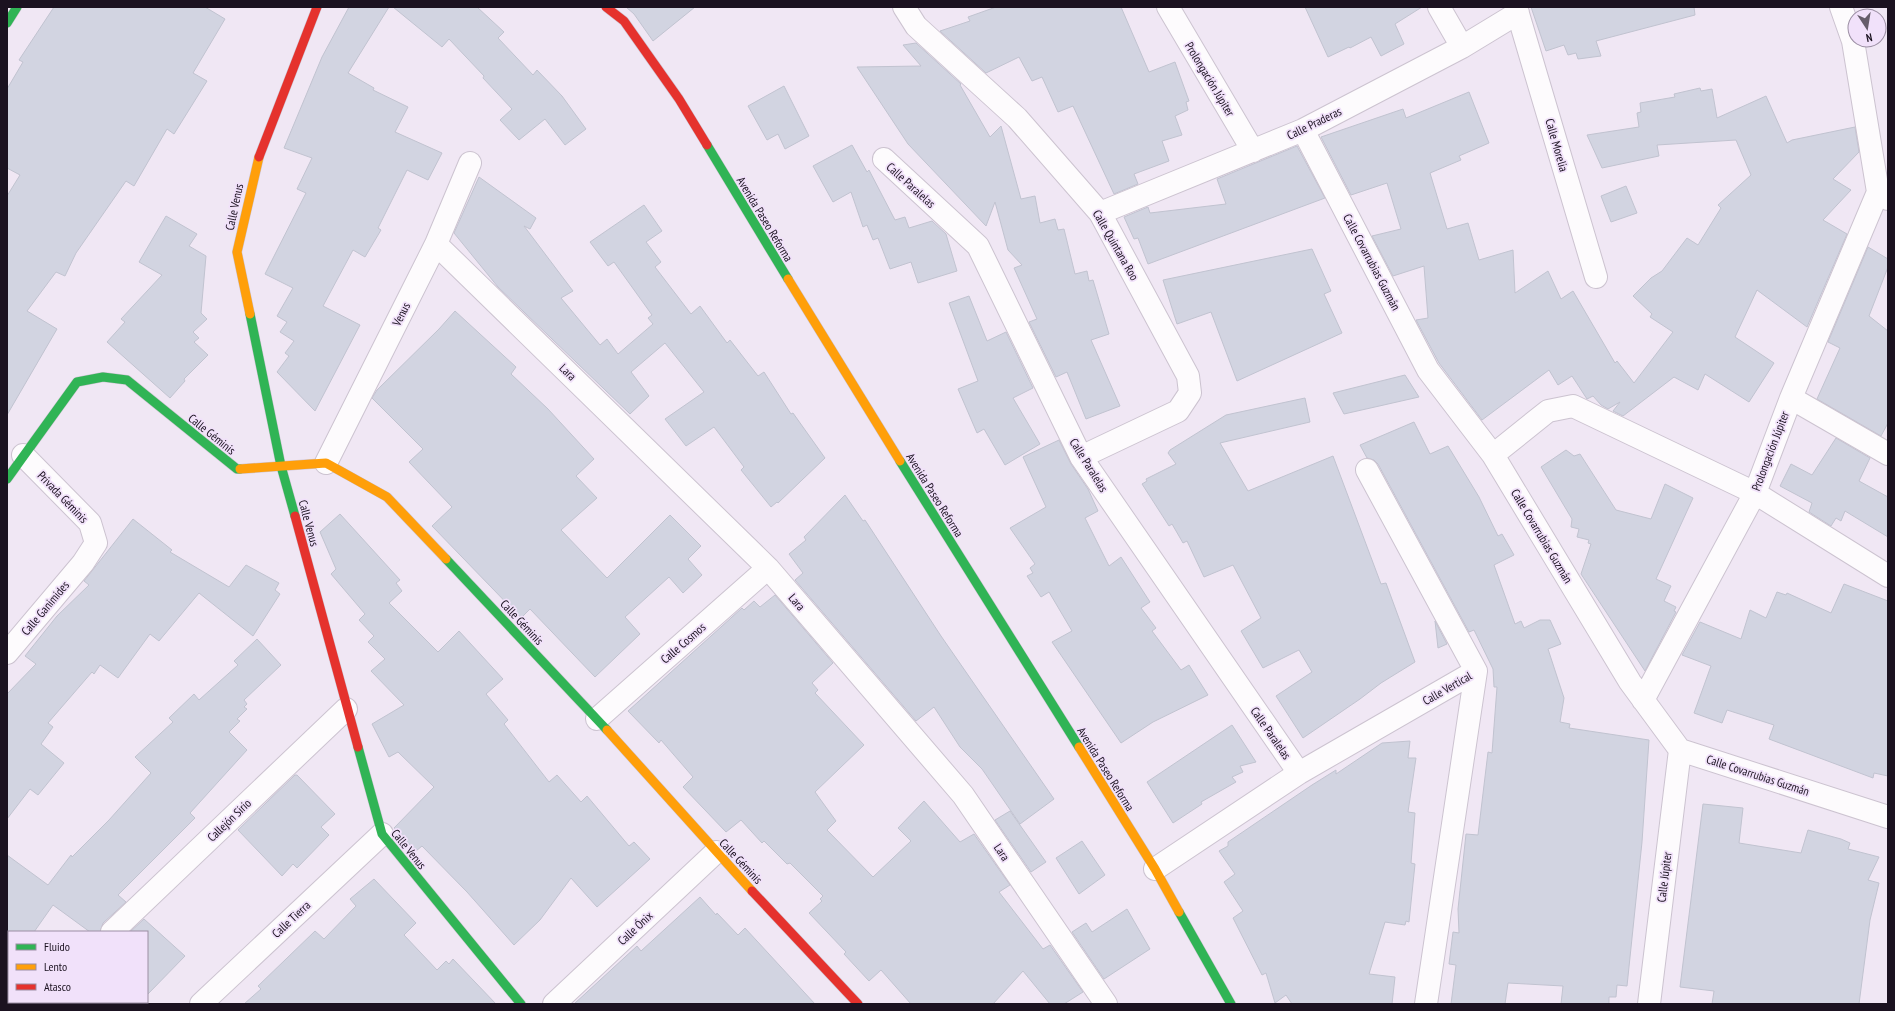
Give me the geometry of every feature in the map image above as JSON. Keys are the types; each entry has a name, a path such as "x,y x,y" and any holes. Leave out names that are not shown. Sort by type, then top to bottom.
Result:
{"street":[{"path":"7,23 17,7"},
{"name":"Calle Venus","path":"317,7 256,163 237,252 281,466 346,709 382,834 521,1004"},
{"name":"Avenida Paseo Reforma","path":"606,7 624,21 679,99 835,357 1155,870 1231,1004"},
{"name":"Calle Quintana Roo","path":"904,7 915,16 1017,118 1100,213 1188,376 1190,393 1178,412 1081,457"},
{"name":"Prolongación Júpiter","path":"1168,7 1253,151"},
{"path":"1439,7 1462,47"},
{"path":"1841,7 1853,41 1883,196"},
{"name":"Calle Praderas","path":"1100,213 1303,130 1462,47 1517,10"},
{"name":"Calle Morelia","path":"1517,10 1596,277"},
{"name":"Calle Covarrubias Guzmán","path":"1303,130 1428,370 1493,455 1630,682 1680,750 1888,817"},
{"name":"Calle Paralelas","path":"884,160 978,246 1081,457 1299,774"},
{"name":"Venus","path":"326,463 436,244 470,163"},
{"name":"Prolongación Júpiter","path":"1643,700 1755,493 1790,398 1883,196"},
{"name":"Lara","path":"436,244 768,568 963,795 1106,1004"},
{"name":"Calle Géminis","path":"7,479 77,382 102,377 127,380 237,469 326,463 388,497 597,719 716,852 858,1004"},
{"path":"1790,398 1888,454"},
{"path":"1493,455 1548,411 1573,406 1755,493 1888,576"},
{"name":"Privada Géminis","path":"23,455 90,522 96,543 83,563"},
{"path":"1367,470 1476,671"},
{"name":"Calle Ganimides","path":"7,653 83,563"},
{"name":"Calle Cosmos","path":"597,719 768,568"},
{"name":"Calle Vertical","path":"1155,870 1299,774 1476,671"},
{"name":"Calle Vertical","path":"1426,1004 1476,671"},
{"name":"Callejón Sirio","path":"113,931 346,709"},
{"name":"Calle Júpiter","path":"1649,1004 1680,750"},
{"name":"Calle Tierra","path":"201,1004 382,834"},
{"name":"Calle Ónix","path":"554,1004 716,852"}],"building":[{"path":"54,7 205,7 225,19 193,73 207,81 174,134 167,129 134,186 126,181 76,253 65,276 56,272 27,311 57,329 7,415 7,196 20,175 7,168 7,89 23,62 19,60"},
{"path":"349,7 389,7 348,73 374,88 373,90 408,107 395,132 442,153 428,180 407,170 378,228 381,230 365,257 353,250 323,306 360,325 315,411 277,372 289,356 285,353 294,341 280,332 287,322 277,316 293,288 265,274 306,193 297,189 312,158 284,148 322,57"},
{"path":"393,7 477,7 504,32 498,38 533,75 537,70 562,96 586,129 565,145 545,119 519,140 500,120 512,109 483,78 484,76 449,39 442,47"},
{"path":"626,7 695,7 653,41 634,14"},
{"path":"996,7 1121,7 1149,72 1175,62 1189,101 1186,102 1188,110 1175,116 1182,135 1162,141 1169,161 1134,174 1138,184 1114,194 1073,106 1058,112 1042,77 1032,81 1019,57 986,73 940,31 970,21 968,17"},
{"path":"1305,7 1422,7 1395,24 1404,44 1381,56 1371,37 1328,57"},
{"path":"1531,7 1694,7 1695,15 1596,41 1601,56 1578,59 1576,53 1568,55 1564,45 1546,51"},
{"path":"916,43 961,84 960,85 990,137 1001,126 1021,199 1035,196 1040,223 1055,219 1058,230 1064,229 1075,274 1087,271 1089,281 1093,280 1109,334 1091,340 1120,406 1086,419 1067,372 1056,377 1029,322 1037,319 1014,268 1022,265 1008,250 995,202 986,226 908,144 857,67 921,66 903,45"},
{"path":"784,86 809,136 785,149 778,134 767,140 748,106"},
{"path":"1700,88 1701,91 1712,89 1717,118 1766,96 1787,143 1792,140 1855,127 1859,152 1833,179 1851,190 1823,220 1847,234 1807,327 1757,290 1735,337 1774,363 1749,402 1705,374 1698,390 1674,377 1623,416 1613,411 1620,402 1608,409 1601,405 1593,396 1587,399 1572,376 1558,385 1549,370 1482,420 1439,363 1416,320 1428,318 1424,266 1393,276 1372,236 1401,229 1387,183 1351,195 1321,137 1403,109 1406,118 1469,92 1489,143 1459,156 1461,160 1430,173 1447,229 1468,223 1479,260 1513,250 1515,293 1548,271 1561,299 1573,291 1615,363 1617,361 1634,383 1673,332 1650,317 1652,314 1633,296 1651,278 1662,271 1687,238 1698,245 1721,208 1718,205 1751,175 1736,140 1657,145 1659,156 1602,168 1587,135 1639,127 1637,113 1641,112 1640,103 1675,97 1674,94"},
{"path":"852,145 867,172 869,170 895,220 905,217 909,228 932,221 946,234 957,271 918,283 911,262 890,269 878,238 873,240 867,225 863,227 851,192 833,202 813,166"},
{"path":"1297,146 1325,198 1148,264 1138,238 1134,239 1124,217 1148,207 1150,213 1226,204 1217,179"},
{"path":"479,177 536,218 530,229 524,226 573,291 561,298 600,345 607,339 618,354 653,324 648,318 652,315 614,262 608,266 590,242 644,205 662,231 646,242 661,262 655,267 691,314 700,306 727,343 730,340 758,376 764,372 791,414 793,413 825,458 778,503 777,502 771,507 741,470 744,467 714,427 686,446 665,419 704,392 665,343 631,372 649,396 630,414 498,287 454,233"},
{"path":"1626,186 1637,213 1611,222 1601,196"},
{"path":"166,216 197,234 189,246 206,256 201,313 207,319 193,332 199,338 194,342 208,355 184,379 185,381 170,398 107,342 125,322 121,319 162,275 139,262"},
{"path":"1868,247 1888,259 1888,267 1869,316 1888,331 1888,423 1881,436 1817,399 1840,348 1828,342"},
{"path":"1312,249 1331,291 1324,294 1342,333 1237,381 1211,312 1177,324 1163,280"},
{"path":"969,296 987,341 1006,332 1033,388 1013,398 1040,444 1005,465 984,429 977,433 958,389 978,381 949,303"},
{"path":"455,311 516,367 511,374 548,409 594,459 576,476 597,498 561,530 607,578 670,515 701,546 688,559 702,575 683,593 669,577 625,617 640,634 595,677 530,609 521,618 432,526 452,507 409,462 423,449 372,398 377,390 439,329"},
{"path":"1405,375 1419,397 1344,414 1333,393"},
{"path":"1305,398 1310,422 1220,443 1248,491 1333,456 1381,584 1386,583 1415,662 1381,683 1303,738 1276,696 1312,672 1299,650 1263,668 1241,631 1261,618 1233,565 1204,577 1187,541 1183,543 1172,524 1169,526 1142,484 1147,481 1146,479 1176,464 1168,453 1170,450 1226,415"},
{"path":"1414,422 1430,454 1448,446 1479,497 1498,536 1502,534 1514,555 1494,565 1515,624 1521,621 1524,628 1540,620 1550,620 1561,644 1548,649 1564,698 1560,722 1570,724 1569,728 1649,740 1642,842 1627,986 1617,985 1616,997 1609,997 1609,1004 1561,1004 1563,986 1508,983 1505,1004 1451,1004 1456,965 1449,964 1453,932 1459,933 1458,909 1466,834 1478,835 1488,752 1492,753 1497,687 1494,687 1493,669 1474,630 1469,632 1378,464 1374,460 1367,458 1360,445"},
{"path":"1836,438 1870,458 1859,481 1888,497 1888,537 1845,511 1841,521 1836,518 1831,526 1809,512 1812,503 1780,486 1791,464 1812,475"},
{"path":"1059,440 1071,464 1088,489 1098,511 1085,518 1109,566 1121,557 1150,602 1141,608 1156,628 1152,631 1181,670 1189,665 1208,695 1153,722 1121,743 1052,642 1072,631 1049,592 1041,597 1027,576 1033,573 1030,568 1035,564 1010,528 1046,507 1023,457"},
{"path":"1566,450 1574,456 1580,454 1616,510 1651,519 1665,484 1693,498 1656,579 1671,586 1664,601 1676,607 1674,611 1676,612 1645,671 1581,574 1591,544 1588,543 1589,540 1577,537 1579,529 1571,527 1572,519 1541,467"},
{"path":"845,495 863,521 865,520 941,636 1054,799 1020,824 982,769 960,747 934,707 916,721 795,580 803,573 789,554 806,540 804,537"},
{"path":"340,514 400,580 396,583 402,591 389,603 438,652 459,631 503,679 486,694 508,720 504,724 549,782 557,775 581,802 587,796 629,846 634,842 650,859 597,907 571,878 540,920 514,945 467,892 422,846 416,851 394,828 434,787 398,752 389,757 372,724 404,705 371,671 385,659 368,642 374,636 359,620 365,614 331,574 336,569 320,532"},
{"path":"133,519 172,550 170,552 229,587 246,565 279,583 275,590 280,594 253,636 199,593 159,641 150,634 118,678 100,665 94,674 92,672 48,723 53,727 41,744 64,763 38,795 30,789 7,819 7,694 36,664 25,656 57,616 89,585 84,581"},
{"path":"1844,584 1888,601 1888,776 1874,773 1873,778 1769,739 1774,725 1727,710 1722,723 1694,713 1711,666 1682,655 1700,622 1741,639 1750,610 1766,618 1777,592 1786,595 1787,593 1831,613"},
{"path":"775,595 833,663 812,683 818,690 815,693 864,745 815,792 836,821 827,830 873,877 911,841 898,828 924,801 960,842 974,834 1010,885 999,892 1043,949 1050,945 1083,992 1064,1004 1050,1004 1023,971 993,1004 911,1004 881,970 869,981 844,954 846,952 809,913 822,901 820,899 823,896 790,863 787,864 764,841 762,843 741,820 726,832 683,787 693,777 661,740 659,743 628,711 742,608 744,610 754,601 760,607"},
{"path":"1435,621 1447,644 1438,648"},
{"path":"257,639 281,665 244,700 247,704 244,707 247,709 237,719 240,721 229,732 247,750 190,813 195,818 118,895 126,902 103,923 100,931 89,931 53,905 35,931 7,932 7,855 48,885 71,855 72,857 109,820 151,773 135,757 173,722 169,718 194,694 199,700 238,665 234,661"},
{"path":"1232,725 1256,762 1240,766 1243,772 1232,777 1236,782 1201,802 1202,804 1173,823 1147,782"},
{"path":"1410,741 1408,758 1416,758 1408,812 1415,813 1411,863 1415,864 1409,922 1406,921 1405,925 1385,922 1369,974 1395,977 1392,1004 1292,1004 1286,995 1275,1003 1266,973 1262,975 1233,918 1243,911 1224,882 1235,874 1219,851 1228,846 1228,842 1312,785 1336,770 1336,774 1382,743"},
{"path":"295,775 297,775 335,814 321,827 329,835 297,868 293,864 282,876 238,830"},
{"path":"1703,804 1743,808 1739,843 1801,853 1808,830 1850,843 1848,849 1879,857 1868,880 1879,883 1870,920 1859,1004 1712,1004 1714,991 1680,987"},
{"path":"1010,811 1046,862 1031,872 995,820"},
{"path":"1082,841 1105,875 1079,894 1056,858"},
{"path":"374,879 416,923 404,935 437,970 446,961 449,964 453,959 496,1004 244,1004 261,989 258,986 315,931 324,939 356,906 350,899"},
{"path":"700,897 716,915 717,913 738,935 745,928 815,1004 574,1004 637,946 641,951"},
{"path":"1127,909 1150,949 1104,979 1072,932 1086,923 1092,932"},
{"path":"144,919 185,956 148,994 148,931 131,931"}],"traffic: fast":[{"path":"7,23 17,7"},
{"path":"707,145 788,279"},
{"path":"250,314 281,466 295,516"},
{"path":"7,479 77,382 103,377 127,380 237,469 240,469"},
{"path":"900,461 1079,747"},
{"path":"446,559 607,730"},
{"path":"358,747 382,834 521,1004"},
{"path":"1179,912 1231,1004"}],"traffic: slow":[{"path":"250,314 237,252 259,157"},
{"path":"788,279 900,461"},
{"path":"240,469 326,463 387,497 446,559"},
{"path":"607,730 752,891"},
{"path":"1079,747 1155,869 1179,912"}],"traffic: jam":[{"path":"259,157 317,7"},
{"path":"606,7 624,21 679,99 707,145"},
{"path":"295,516 358,747"},
{"path":"752,891 858,1004"}]}
